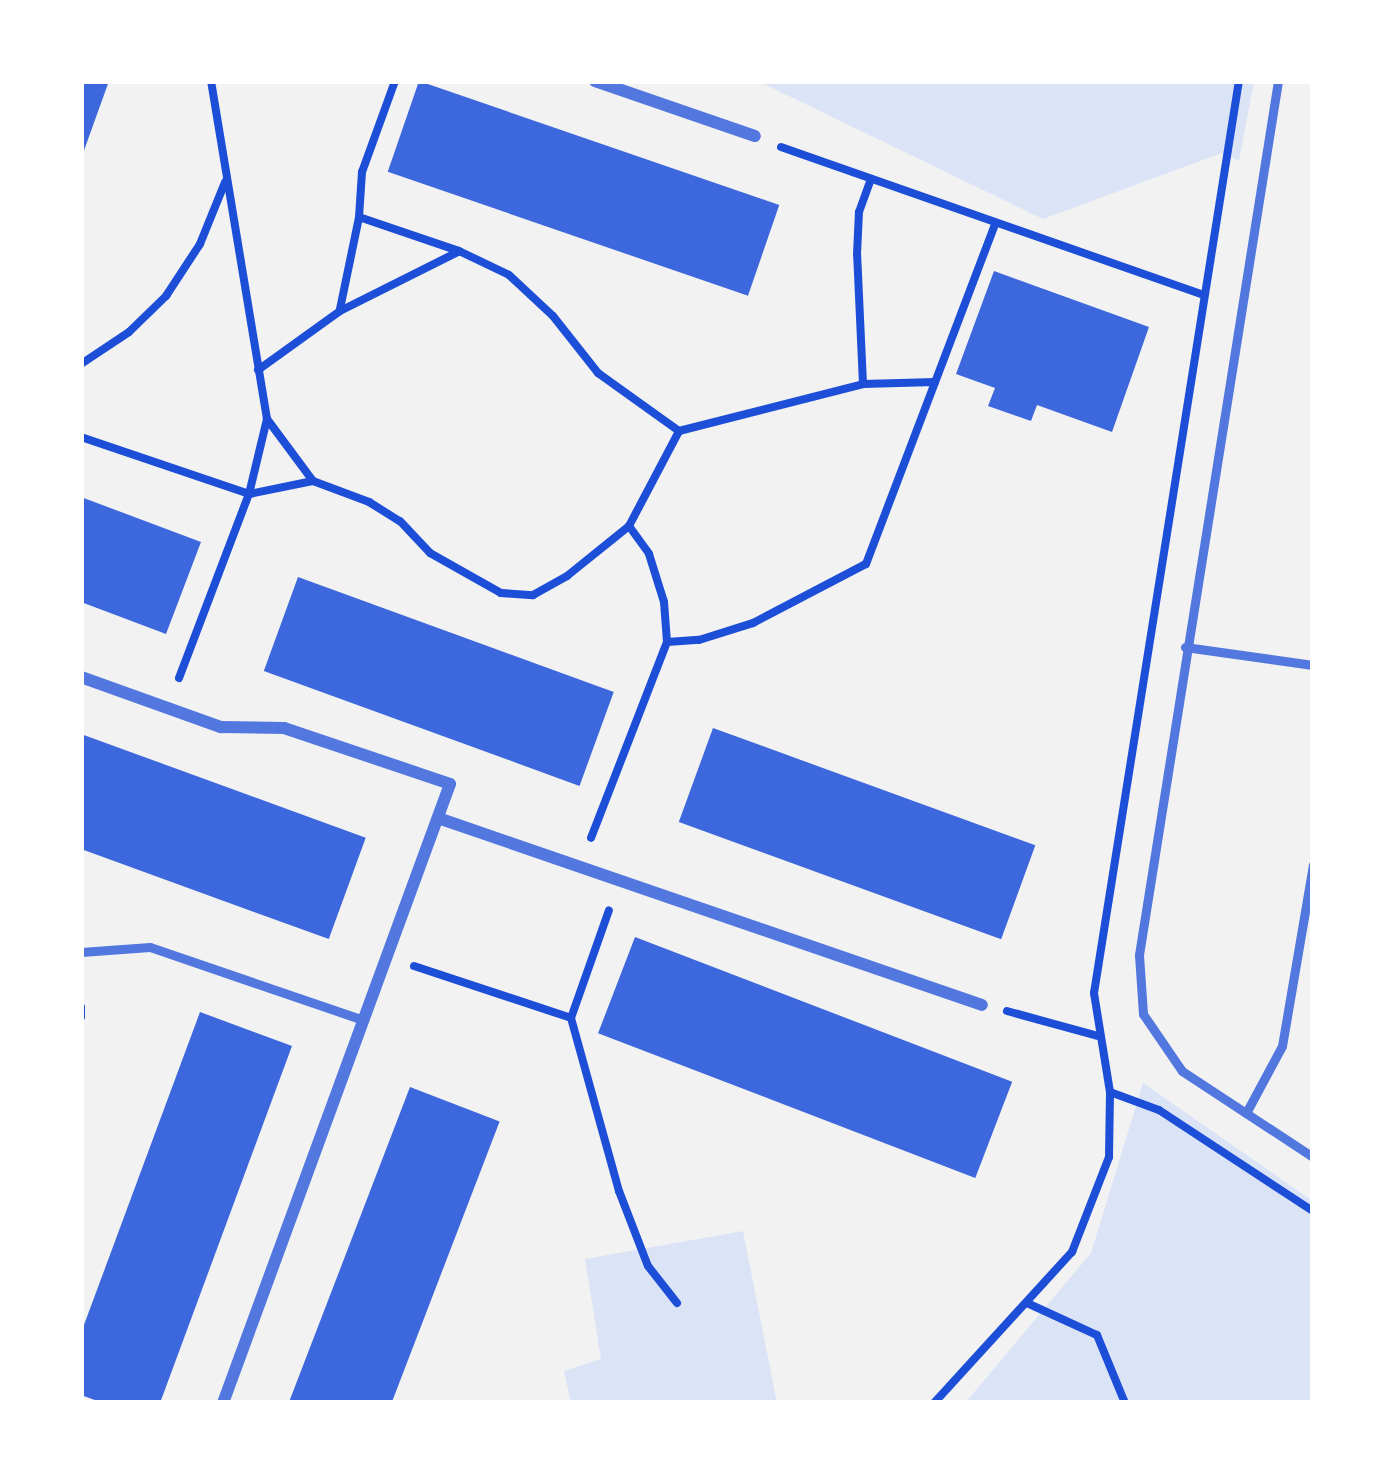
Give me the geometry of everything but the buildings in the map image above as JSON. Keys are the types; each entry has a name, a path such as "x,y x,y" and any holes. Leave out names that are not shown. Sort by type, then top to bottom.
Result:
{"street":[{"path":"596,81 754,136"},
{"path":"81,676 220,727 284,728 450,784 223,1403"},
{"path":"438,818 982,1005"}],"lane":[{"path":"1278,81 1139,955 1143,1014 1182,1071 1313,1157"},
{"path":"1185,647 1313,665"},
{"path":"1246,1114 1282,1046 1313,865"},
{"path":"81,952 150,947 363,1020"}],"path":[{"path":"168,708 249,494 267,419 211,81"},
{"path":"340,311 359,217 362,172 395,81"},
{"path":"934,1403 1072,1252 1109,1157 1110,1092 1094,993 1239,81"},
{"path":"754,136 870,181 1204,295"},
{"path":"81,364 129,332 166,296 200,244 225,181"},
{"path":"862,384 857,254 859,212 870,181"},
{"path":"359,217 459,251 509,275 553,316 598,373 679,431"},
{"path":"667,642 699,640 753,623 866,564 995,225"},
{"path":"258,370 340,311 459,251"},
{"path":"81,436 249,494 313,481 369,502 400,521 430,553 501,593 532,595 567,577 629,526 679,431 862,384 935,382"},
{"path":"267,419 313,481"},
{"path":"580,867 667,642 664,602 649,554 629,526"},
{"path":"619,880 571,1018 619,1191 648,1266 677,1304"},
{"path":"387,956 571,1018"},
{"path":"982,1005 1098,1036"},
{"path":"81,1006 81,1017"},
{"path":"1110,1092 1160,1110 1313,1211"},
{"path":"1027,1303 1097,1336 1125,1403"}],"shaded area":[{"path":"758,81 1254,81 1239,161 1222,153 1043,219"},
{"path":"1143,1083 1313,1201 1313,1403 965,1403 1091,1253"},
{"path":"743,1231 777,1403 571,1403 564,1371 601,1359 585,1259"}]}
